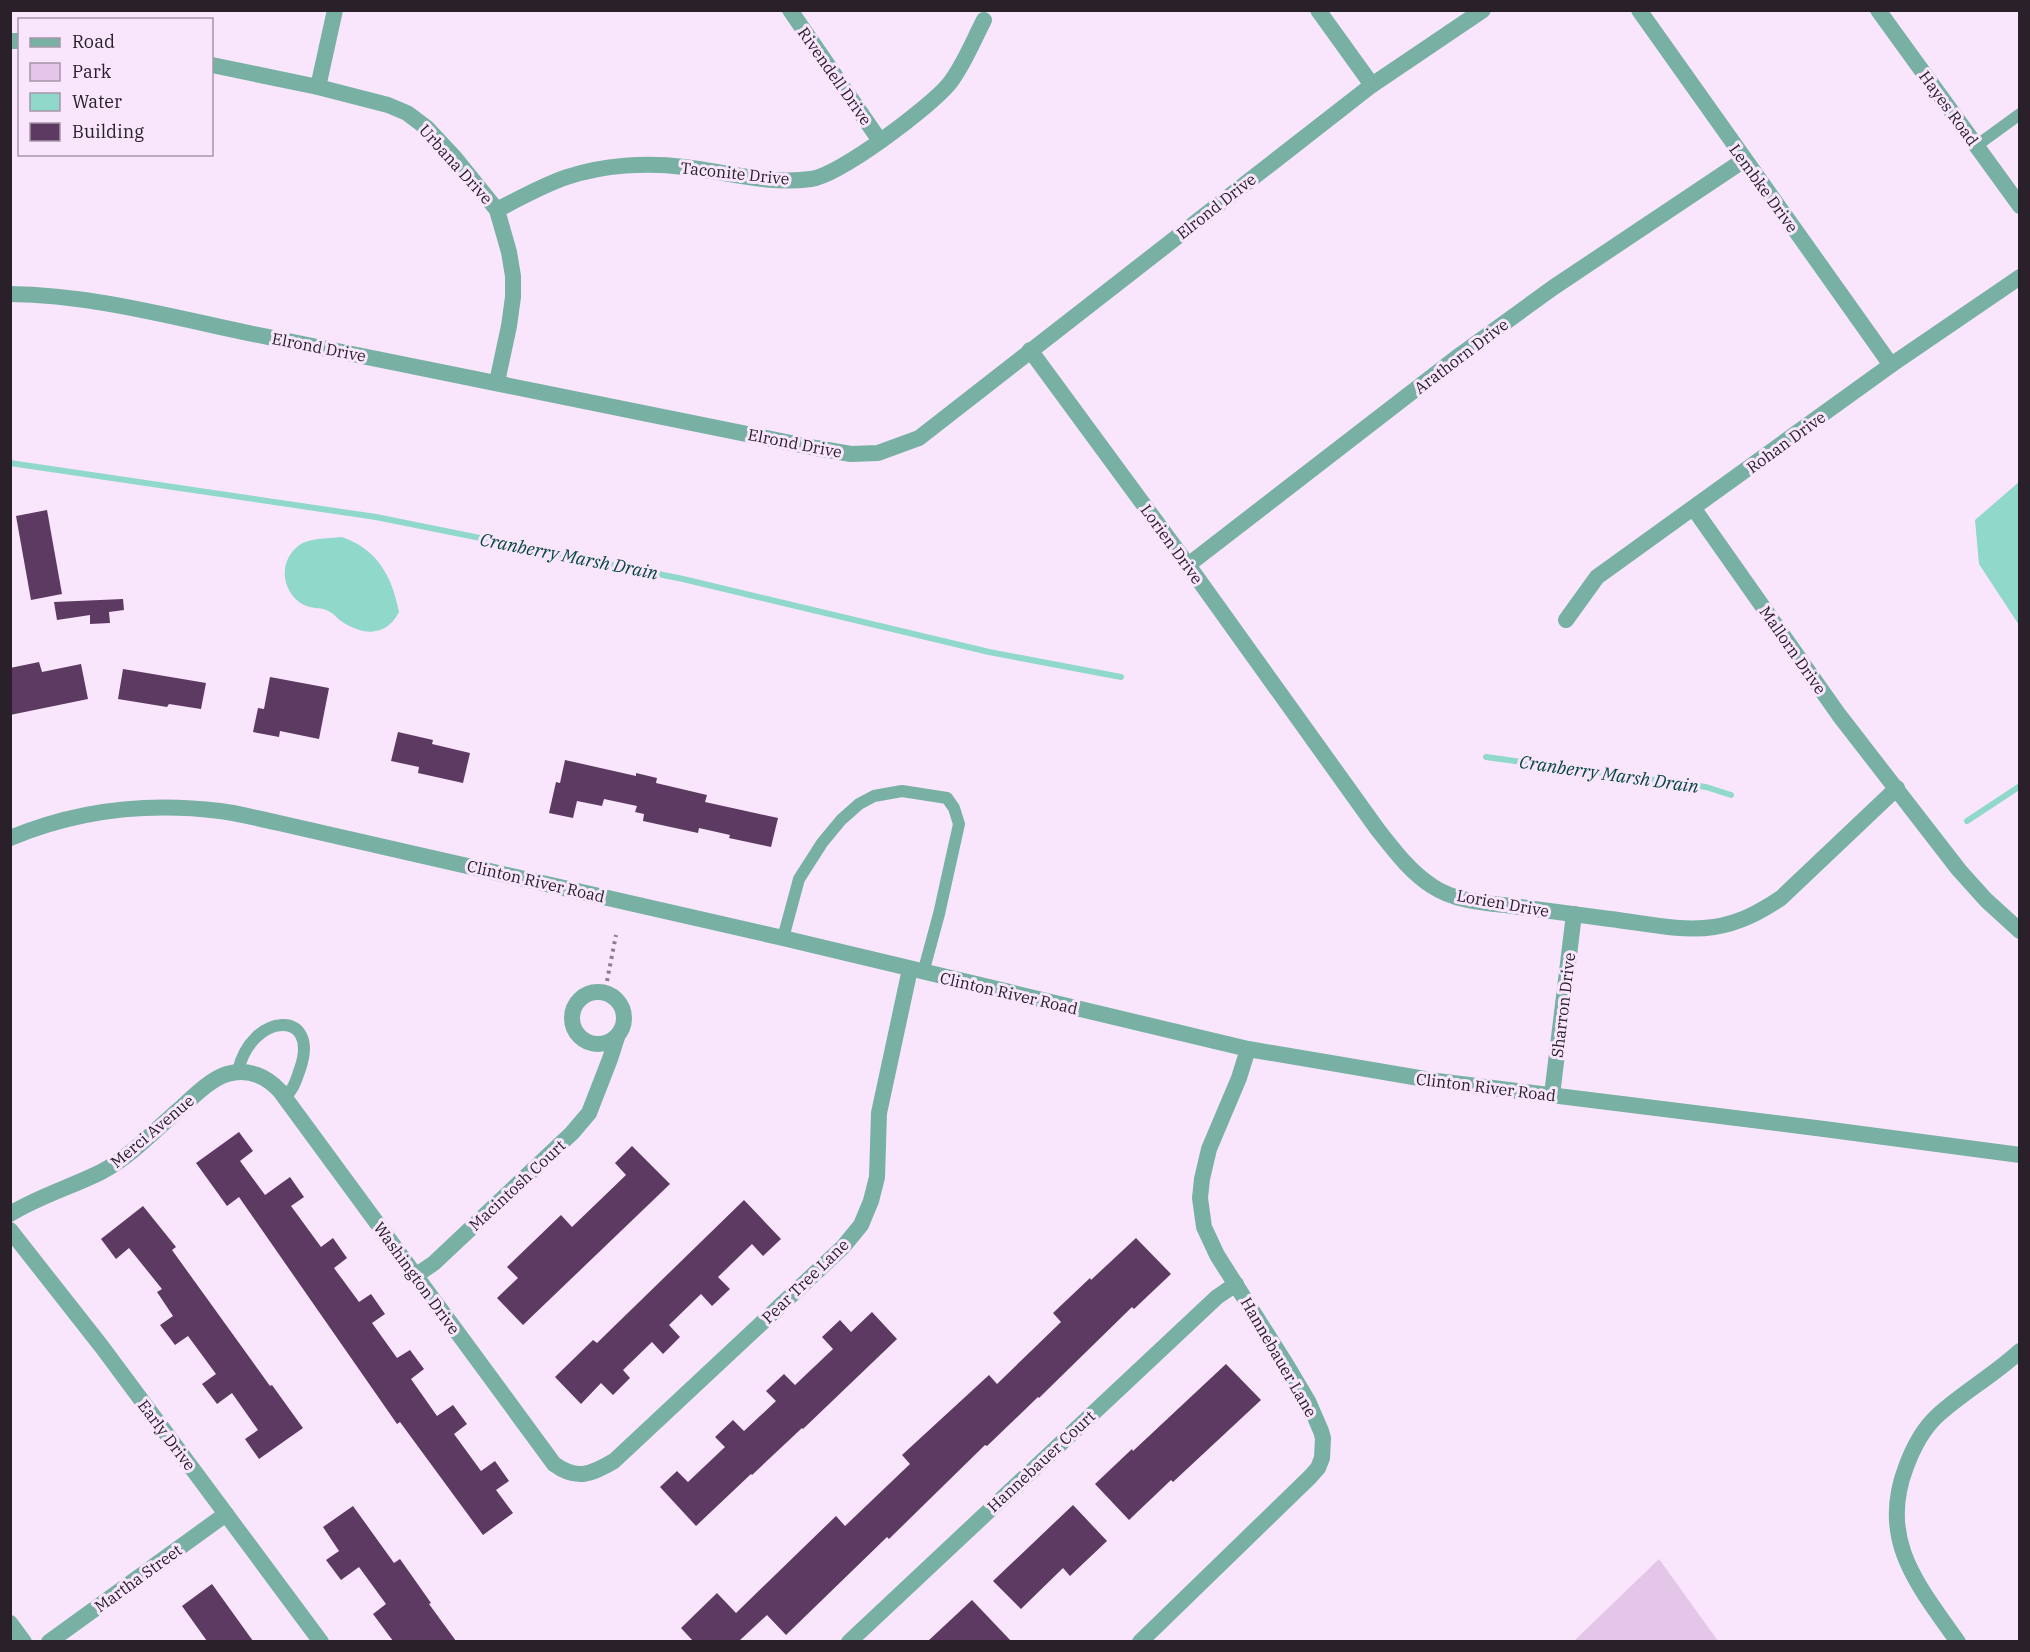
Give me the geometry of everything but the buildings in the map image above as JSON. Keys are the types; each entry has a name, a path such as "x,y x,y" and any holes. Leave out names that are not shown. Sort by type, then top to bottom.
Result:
{"street":[{"path":"318,87 335,10"},
{"name":"Rivendell Drive","path":"790,10 880,141"},
{"path":"1318,10 1372,85"},
{"name":"Elrond Drive","path":"10,294 39,294 108,303 236,331 851,454 878,453 919,438 936,426 1030,350 1372,85 1483,10"},
{"name":"Lembke Drive","path":"1639,10 1891,365"},
{"name":"Hayes Road","path":"1878,10 1976,146 2017,197"},
{"name":"Taconite Drive","path":"497,210 566,177 589,170 651,166 683,167 756,179 787,181 814,178 834,170 880,141 947,86 958,71 984,20"},
{"name":"Urbana Drive","path":"213,65 318,87 388,105 407,113 427,128 455,159 497,210 509,252 513,276 509,326 497,382"},
{"name":"Arathorn Drive","path":"1188,565 1554,287 1744,160"},
{"name":"Rohan Drive","path":"1566,620 1597,577 1891,365 2019,277"},
{"name":"Lorien Drive","path":"1030,350 1188,565 1378,831 1410,868 1432,886 1454,896 1481,902 1687,928 1733,923 1749,917 1781,898 1897,788"},
{"name":"Mallorn Drive","path":"1694,509 1839,715 1897,788"},
{"path":"1897,788 1959,870 2019,931"},
{"name":"Clinton River Road","path":"10,838 36,828 103,811 138,807 221,811 279,822 783,938 1248,1049 1404,1076 2019,1155"},
{"name":"Sharron Drive","path":"1552,1095 1574,914"},
{"name":"Pear Tree Lane","path":"575,1475 600,1469 614,1461 843,1247 861,1224 871,1201 877,1177 879,1113 917,971"},
{"name":"Macintosh Court","path":"415,1276 434,1263 573,1133 589,1113 602,1081 617,1037 625,1021 620,1003 614,996 596,991 580,999 572,1013 574,1030 593,1054 602,1081"},
{"path":"585,1041 602,1044 617,1037"},
{"name":"Hannebauer Lane","path":"1140,1641 1310,1477 1318,1468 1322,1458 1323,1438 1308,1401 1217,1255 1204,1227 1200,1198 1209,1149 1239,1078 1248,1049"},
{"name":"Washington Drive","path":"238,1071 272,1082 285,1097 554,1464 563,1471 575,1475"},
{"name":"Merci Avenue","path":"10,1214 42,1197 103,1171 125,1158 213,1081 238,1071"},
{"name":"Early Drive","path":"10,1230 102,1347 321,1641"},
{"name":"Hannebauer Court","path":"849,1641 1217,1297 1236,1284"},
{"path":"1958,1641 1919,1587 1902,1551 1897,1512 1901,1479 1912,1450 1923,1432 1937,1416 1999,1370 2019,1351"},
{"name":"Martha Street","path":"50,1641 226,1514"},
{"path":"10,1623 24,1641"}],"lane":[{"path":"1976,146 2019,114"},
{"path":"783,938 799,879 822,843 841,820 859,804 874,796 902,791 947,798 954,808 959,824 939,914 917,971"},
{"path":"238,1071 244,1053 264,1029 273,1025 290,1026 299,1032 304,1050 293,1090 285,1097"}],"path":[{"path":"607,981 616,935"}],"green space":[{"path":"1659,1559 1718,1641 1574,1641"}],"water":[{"path":"2019,482 2019,625 1979,564 1975,520"},
{"path":"342,537 354,542 374,557 392,587 399,612 388,626 381,630 373,632 358,629 349,626 328,611 304,605 291,594 287,586 285,570 287,562 297,547 312,540"}],"waterway":[{"name":"Cranberry Marsh Drain","path":"10,463 376,517 683,579 989,652 1121,677"},
{"name":"Cranberry Marsh Drain","path":"1486,757 1706,787 1731,795"},
{"name":"Cranberry Marsh Drain","path":"1967,821 2020,786"}]}
